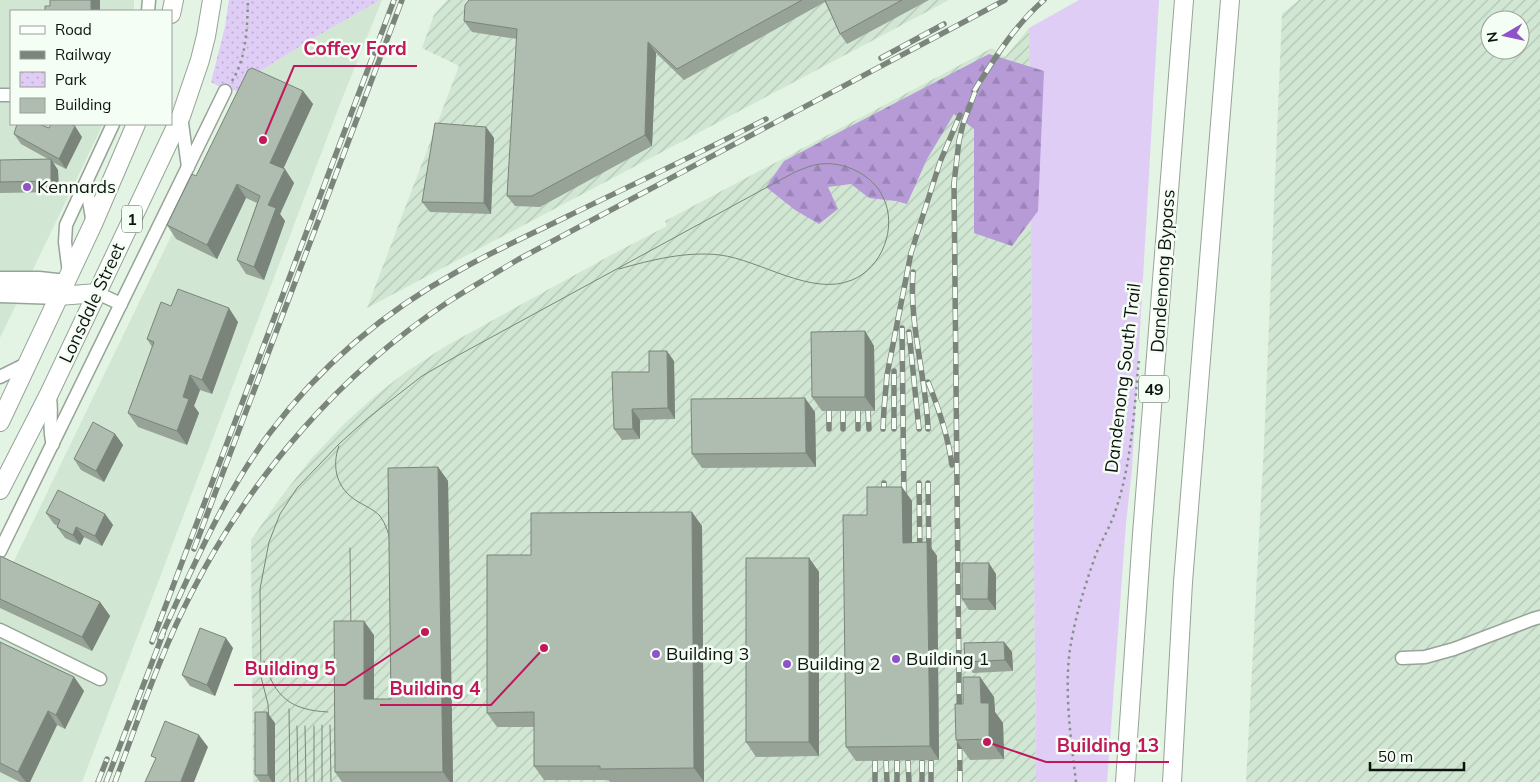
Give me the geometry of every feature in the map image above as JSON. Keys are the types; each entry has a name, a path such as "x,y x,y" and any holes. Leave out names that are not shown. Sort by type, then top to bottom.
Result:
{"highway":[{"name":"Lonsdale Street","path":"0,490 49,394 181,116 200,60 212,0"},
{"name":"Dandenong Bypass","path":"1125,782 1142,534 1184,0"},
{"path":"1172,782 1183,582 1230,0"},
{"name":"Lonsdale Street","path":"0,422 93,224 136,125"},
{"path":"65,285 96,293"}],"main road":[{"path":"0,280 39,280 65,285"},
{"path":"0,294 65,285"}],"street":[{"name":"Lonsdale Street","path":"0,551 225,91"},
{"path":"181,116 188,167"},
{"name":"Lonsdale Street","path":"65,285 65,230 68,219 113,125"},
{"path":"86,183 93,224"},
{"path":"96,293 121,304"},
{"path":"0,377 28,363"},
{"path":"49,394 51,410 50,431 53,444"},
{"path":"1402,658 1425,657 1454,649 1540,617"},
{"path":"0,630 100,679"}],"path":[{"path":"233,80 246,39 248,0"},
{"name":"Dandenong South Trail","path":"1076,782 1070,736 1068,695 1070,650 1080,603 1097,553 1115,512 1125,472 1132,435 1140,352"}],"shaded area":[{"path":"0,0 134,0 134,10 10,10 10,125 103,125 0,338"},
{"path":"382,0 340,104 82,782 0,782 0,590 247,79"},
{"path":"447,0 949,0 367,308 459,66 422,48 434,15"},
{"path":"1299,0 1540,0 1540,782 1246,782 1264,444 1282,14"},
{"path":"1029,28 1036,782 253,782 251,540 311,459 345,423 406,372 446,346 667,226 665,221 992,48 1005,57"}],"green space":[{"path":"229,0 380,0 247,79 241,92 220,87 211,82 225,27"},
{"path":"1079,0 1159,0 1132,469 1126,523 1107,782 1036,782 1029,28"},
{"path":"989,54 1044,71 1038,211 1012,246 974,233 974,129 954,114 927,159 907,204 869,198 851,184 828,187 838,209 819,224 795,210 766,187 784,161"}],"building":[{"path":"50,0 91,0 91,10 45,10 45,6 50,6"},
{"path":"469,0 802,0 677,69 648,42 645,135 532,196 507,196 517,29 464,21 465,5"},
{"path":"825,0 902,0 840,34"},
{"path":"252,68 303,91 270,163 285,169 268,205 276,208 254,267 237,260 260,196 237,184 207,245 167,225 192,174 196,176 248,70"},
{"path":"435,123 486,127 484,203 422,202"},
{"path":"17,125 42,125 49,128 50,125 75,126 59,159 14,134"},
{"path":"51,159 51,181 0,182 0,160"},
{"path":"178,289 229,308 202,380 190,375 183,397 189,399 177,431 128,413 154,342 147,339 161,302 171,306"},
{"path":"865,331 865,397 812,397 811,332"},
{"path":"649,351 667,351 668,408 632,409 633,429 614,429 612,372 649,372"},
{"path":"805,398 806,453 692,454 691,399"},
{"path":"93,422 115,434 96,471 74,459"},
{"path":"438,467 443,772 335,772 334,621 364,621 364,699 391,699 388,468"},
{"name":"Building 1","path":"867,487 902,487 903,543 927,542 930,746 846,747 843,515 867,515"},
{"path":"58,490 105,514 95,536 76,527 73,535 57,527 60,520 46,513"},
{"path":"692,512 694,768 600,769 600,766 534,766 534,712 487,713 487,555 531,555 531,513"},
{"path":"0,556 100,602 82,637 0,599"},
{"name":"Building 2","path":"746,558 809,558 809,742 746,742"},
{"path":"962,563 989,563 988,599 962,599"},
{"path":"200,628 226,638 207,685 182,675"},
{"path":"0,642 74,677 56,715 48,711 18,772 0,763"},
{"path":"1004,642 1005,660 965,662 964,643"},
{"path":"963,677 980,677 981,703 989,703 989,739 956,740 955,704 963,704"},
{"path":"255,712 267,712 268,775 255,775"},
{"path":"165,721 199,735 181,781 184,782 145,782 156,758 151,756"}],"tram line":[{"path":"269,723 268,704 261,677 260,589 269,542 280,514 297,488 340,443 368,418 422,376 795,172 820,164 848,167 872,182 883,197 887,209 888,233 879,256 863,274 852,280 836,284 803,281 736,258 707,254 669,257 619,269"},
{"path":"339,446 336,469 340,484 350,496 380,516 386,526 392,545"},
{"path":"350,548 351,635"},
{"path":"264,661 273,684 286,700 304,708 328,712"},
{"path":"289,709 290,782"},
{"path":"322,725 322,782"},
{"path":"330,725 331,782"},
{"path":"297,726 298,782"},
{"path":"305,726 306,782"},
{"path":"314,726 314,782"}],"railway":[{"path":"152,642 394,0"},
{"path":"194,549 402,0"},
{"path":"115,782 151,685 181,613 216,548 271,467 335,394 371,361 408,330 448,302 519,259 1005,0"},
{"path":"974,91 1014,32 1044,0"},
{"path":"881,58 944,24"},
{"path":"960,782 954,183 963,124 977,87"},
{"path":"883,429 887,375 911,253 940,162 960,115"},
{"path":"160,639 209,534 252,458 269,434 310,385 356,342 406,303 473,263 766,119"},
{"path":"913,272 913,311 927,409 928,429"},
{"path":"902,328 904,501"},
{"path":"909,332 919,429"},
{"path":"894,371 894,429"},
{"path":"928,382 943,423 952,465"},
{"path":"829,411 829,429"},
{"path":"843,411 843,429"},
{"path":"858,411 858,429"},
{"path":"868,411 869,429"},
{"path":"884,483 884,501"},
{"path":"919,483 920,557"},
{"path":"928,483 929,556"},
{"path":"106,782 163,634"},
{"path":"98,782 107,759"},
{"path":"875,761 875,782"},
{"path":"886,761 887,782"},
{"path":"897,761 897,782"},
{"path":"908,761 909,782"},
{"path":"922,761 922,782"},
{"path":"931,761 931,782"}],"place":[{"name":"Coffey Ford","path":"263,140"},
{"name":"Kennards","path":"27,187"},
{"name":"Building 5","path":"425,632"},
{"name":"Building 4","path":"544,648"},
{"name":"Building 3","path":"656,654"},
{"name":"Building 1","path":"896,659"},
{"name":"Building 2","path":"787,664"},
{"name":"Building 13","path":"987,742"}]}
